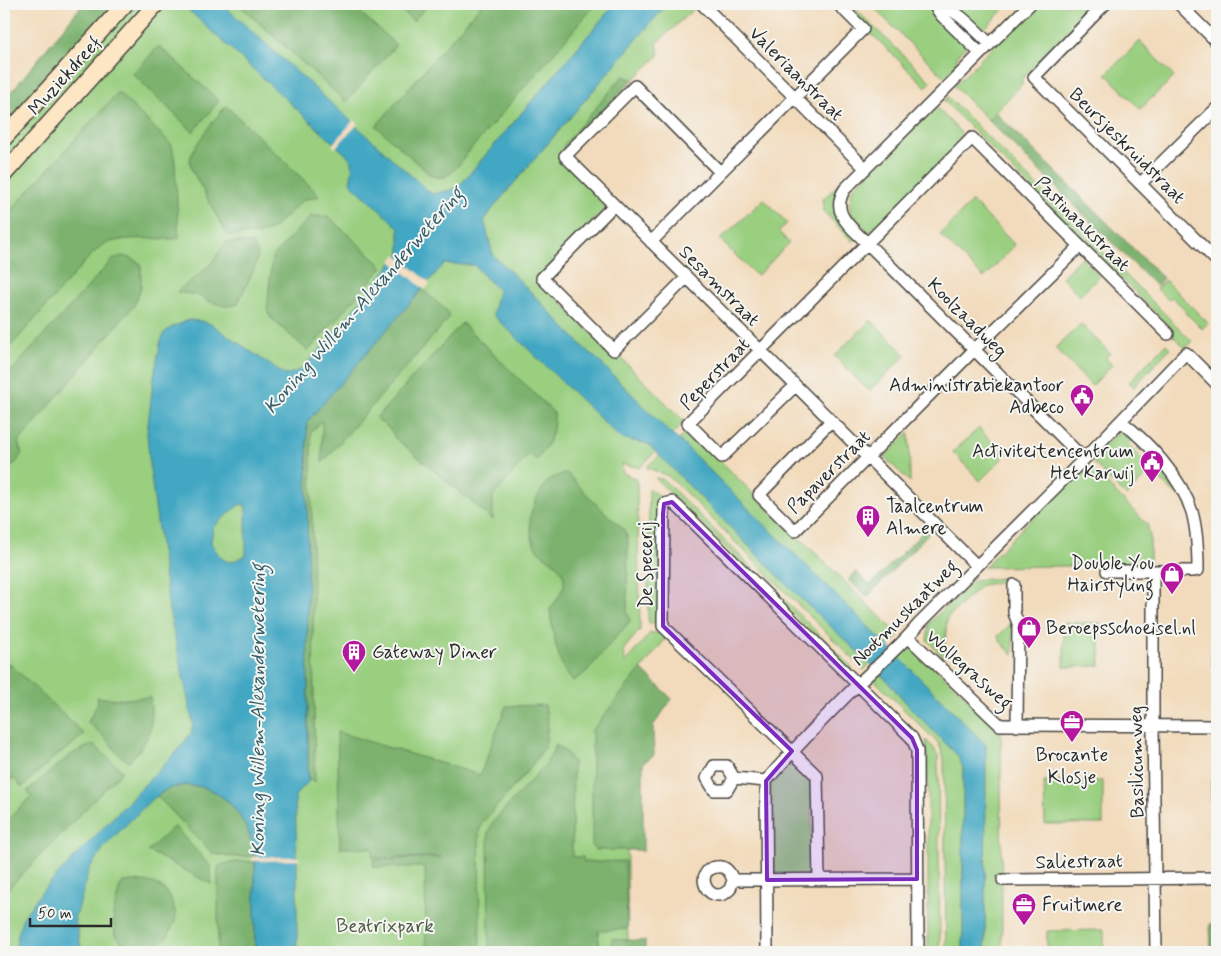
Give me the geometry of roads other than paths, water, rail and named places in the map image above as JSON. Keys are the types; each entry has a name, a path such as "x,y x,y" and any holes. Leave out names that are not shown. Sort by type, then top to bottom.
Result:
{"main road":[{"name":"Muziekdreef","path":"4,138 125,4"},
{"name":"Muziekdreef","path":"4,174 156,4"}],"street":[{"name":"Valeriaanstraat","path":"704,4 865,168"},
{"name":"Sesamstraat","path":"838,4 863,29 651,242 977,566"},
{"path":"934,4 944,5 954,11 990,44"},
{"path":"934,4 942,16 980,53"},
{"name":"Koolzaadweg","path":"1030,4 845,189 841,195 839,208 842,217 868,244 1084,459"},
{"name":"Beursjeskruidstraat","path":"1105,4 1034,77 1217,261"},
{"path":"1179,4 1217,42"},
{"path":"651,242 565,156 635,86 720,172"},
{"path":"1140,184 1217,108"},
{"name":"Pastinaakstraat","path":"868,244 972,138 1168,334"},
{"path":"614,205 542,278 614,350 686,278"},
{"name":"Peperstraat","path":"795,386 722,457 688,423 868,244"},
{"name":"Papaverstraat","path":"831,421 759,495 795,531 1080,246"},
{"name":"Nootmuskaatweg","path":"858,685 1084,459 1186,353 1217,384"},
{"path":"1107,571 1153,572 1198,570 1193,518 1182,489 1168,467 1121,421"},
{"name":"De Specerij","path":"819,880 817,776 663,626 664,504 672,502 678,507 912,738 917,750 918,952"},
{"name":"Basilicumweg","path":"1153,572 1156,952"},
{"path":"1014,585 1014,614 1018,622 1017,726"},
{"name":"Wollegrasweg","path":"908,637 1000,725 1217,726"},
{"path":"767,952 766,780 858,685"},
{"path":"734,778 766,780"},
{"name":"Saliestraat","path":"1003,880 1217,878"},
{"path":"733,880 917,879"}],"water":[{"name":"Koning Willem-Alexanderwetering","path":"182,4 222,4 433,194 454,189 460,185 615,4 667,4 484,220 493,255 588,352 986,745 985,952 963,952 963,768 958,756 880,673 796,594 648,444 620,438 493,315 498,290 474,265 444,264 307,422 308,782 295,796 297,952 255,952 255,856 247,829 229,802 215,792 203,787 184,785 167,789 151,800 105,846 89,869 77,914 74,916 82,952 15,952 22,919 42,891 180,748 191,733 193,724 169,610 147,433 153,382 164,333 172,327 189,320 201,321 211,324 285,375 301,370 329,340 400,253 399,228 350,183 351,159","holes":["240,504 246,506 246,555 234,561 226,561 219,555 211,543 213,527"]}],"place":[{"name":"Administratiekantoor Adbeco","path":"1082,417"},
{"name":"Activiteitencentrum Het Karwij","path":"1152,483"},
{"name":"Taalcentrum Almere","path":"868,538"},
{"name":"Double You Hairstyling","path":"1172,595"},
{"name":"Beroepsschoeisel.nl","path":"1029,649"},
{"name":"Gateway Diner","path":"354,673"},
{"name":"Brocante Klosje","path":"1072,743"},
{"name":"Fruitmere","path":"1024,926"}],"park label":[{"name":"Beatrixpark","path":"385,926"}]}
